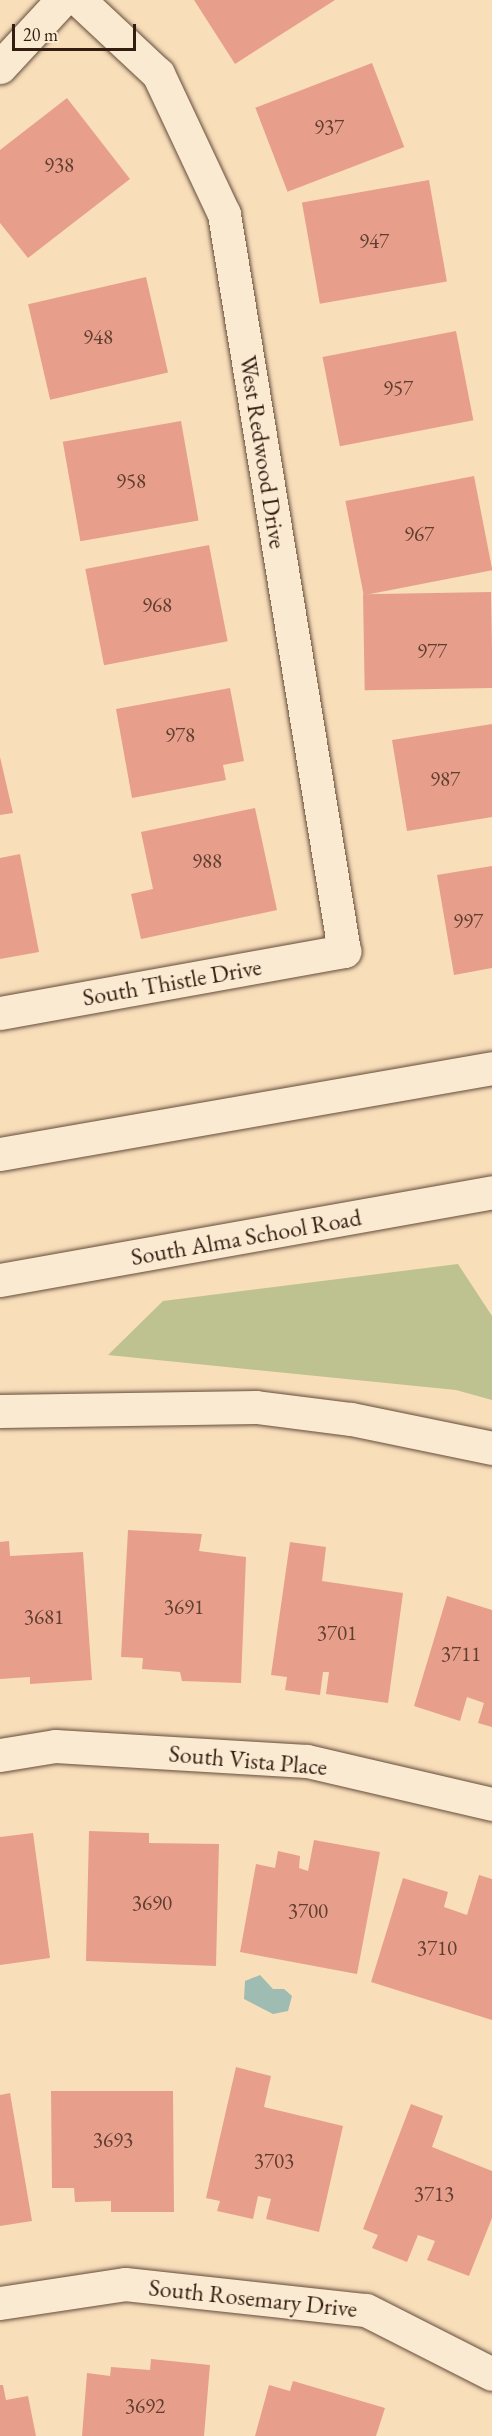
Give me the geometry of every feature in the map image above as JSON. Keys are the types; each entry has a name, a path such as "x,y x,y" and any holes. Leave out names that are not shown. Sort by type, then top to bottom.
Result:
{"street":[{"path":"0,67 62,0"},
{"name":"West Redwood Drive","path":"79,0 158,74 224,214 344,951"},
{"name":"South Thistle Drive","path":"0,1013 344,951"},
{"path":"0,1154 492,1068"},
{"name":"South Alma School Road","path":"0,1280 492,1192"},
{"path":"0,1411 256,1407 351,1419 492,1448"},
{"name":"South Vista Place","path":"0,1755 55,1746 307,1761 492,1804"},
{"name":"South Rosemary Drive","path":"0,2303 125,2284 366,2310 492,2374"}],"green space":[{"path":"458,1264 492,1316 492,1400 456,1390 108,1355 163,1301"}],"water":[{"path":"260,1975 273,1989 284,1989 292,1996 288,2011 273,2014 244,1999 245,1981"}],"building":[{"path":"194,0 335,0 235,64"},
{"path":"372,63 404,147 288,192 255,108"},
{"path":"67,98 130,179 28,258 0,223 0,150"},
{"path":"429,180 447,281 320,304 302,202"},
{"path":"146,277 168,372 50,400 28,304"},
{"path":"456,331 473,420 340,446 322,357"},
{"path":"181,421 199,520 80,541 63,442"},
{"path":"474,476 492,570 364,595 345,501"},
{"path":"209,545 228,641 104,665 85,569"},
{"path":"491,592 492,688 365,690 363,594"},
{"path":"230,688 244,761 223,765 226,780 132,798 116,709"},
{"path":"492,724 492,817 407,831 392,740"},
{"path":"0,757 13,813 0,815"},
{"path":"255,808 277,910 141,939 131,894 153,889 141,832"},
{"path":"20,854 39,952 0,959 0,858"},
{"path":"492,866 492,968 454,975 437,875"},
{"path":"128,1530 202,1534 199,1551 246,1557 241,1683 182,1681 180,1672 142,1669 143,1658 121,1657"},
{"path":"9,1541 10,1556 83,1552 92,1680 30,1684 30,1677 0,1679 0,1542"},
{"path":"290,1542 326,1547 322,1581 403,1593 388,1703 326,1694 329,1672 323,1672 320,1695 285,1690 287,1677 271,1675"},
{"path":"447,1596 492,1610 492,1727 478,1723 484,1703 467,1697 460,1721 414,1706"},
{"path":"89,1831 149,1833 149,1843 219,1844 216,1966 86,1961"},
{"path":"33,1833 50,1958 0,1965 0,1837"},
{"path":"314,1840 380,1852 357,1974 240,1952 256,1864 275,1868 278,1851 300,1856 299,1868 308,1871"},
{"path":"479,1875 492,1879 492,2020 371,1982 403,1878 448,1892 444,1907 467,1915"},
{"path":"236,2067 271,2076 264,2107 343,2126 319,2232 266,2219 271,2199 258,2196 253,2219 217,2211 220,2201 206,2198"},
{"path":"51,2091 173,2091 174,2212 111,2212 111,2201 75,2202 74,2188 52,2188"},
{"path":"10,2093 32,2221 0,2226 0,2095"},
{"path":"411,2104 443,2116 432,2147 492,2171 492,2218 469,2276 427,2260 435,2241 418,2235 407,2262 372,2248 378,2235 363,2229"},
{"path":"151,2359 210,2365 204,2436 82,2436 87,2373 110,2376 111,2367 150,2370"},
{"path":"293,2381 385,2408 376,2436 255,2436 269,2385 290,2391"},
{"path":"0,2385 3,2385 6,2400 28,2396 36,2436 0,2436"}]}
